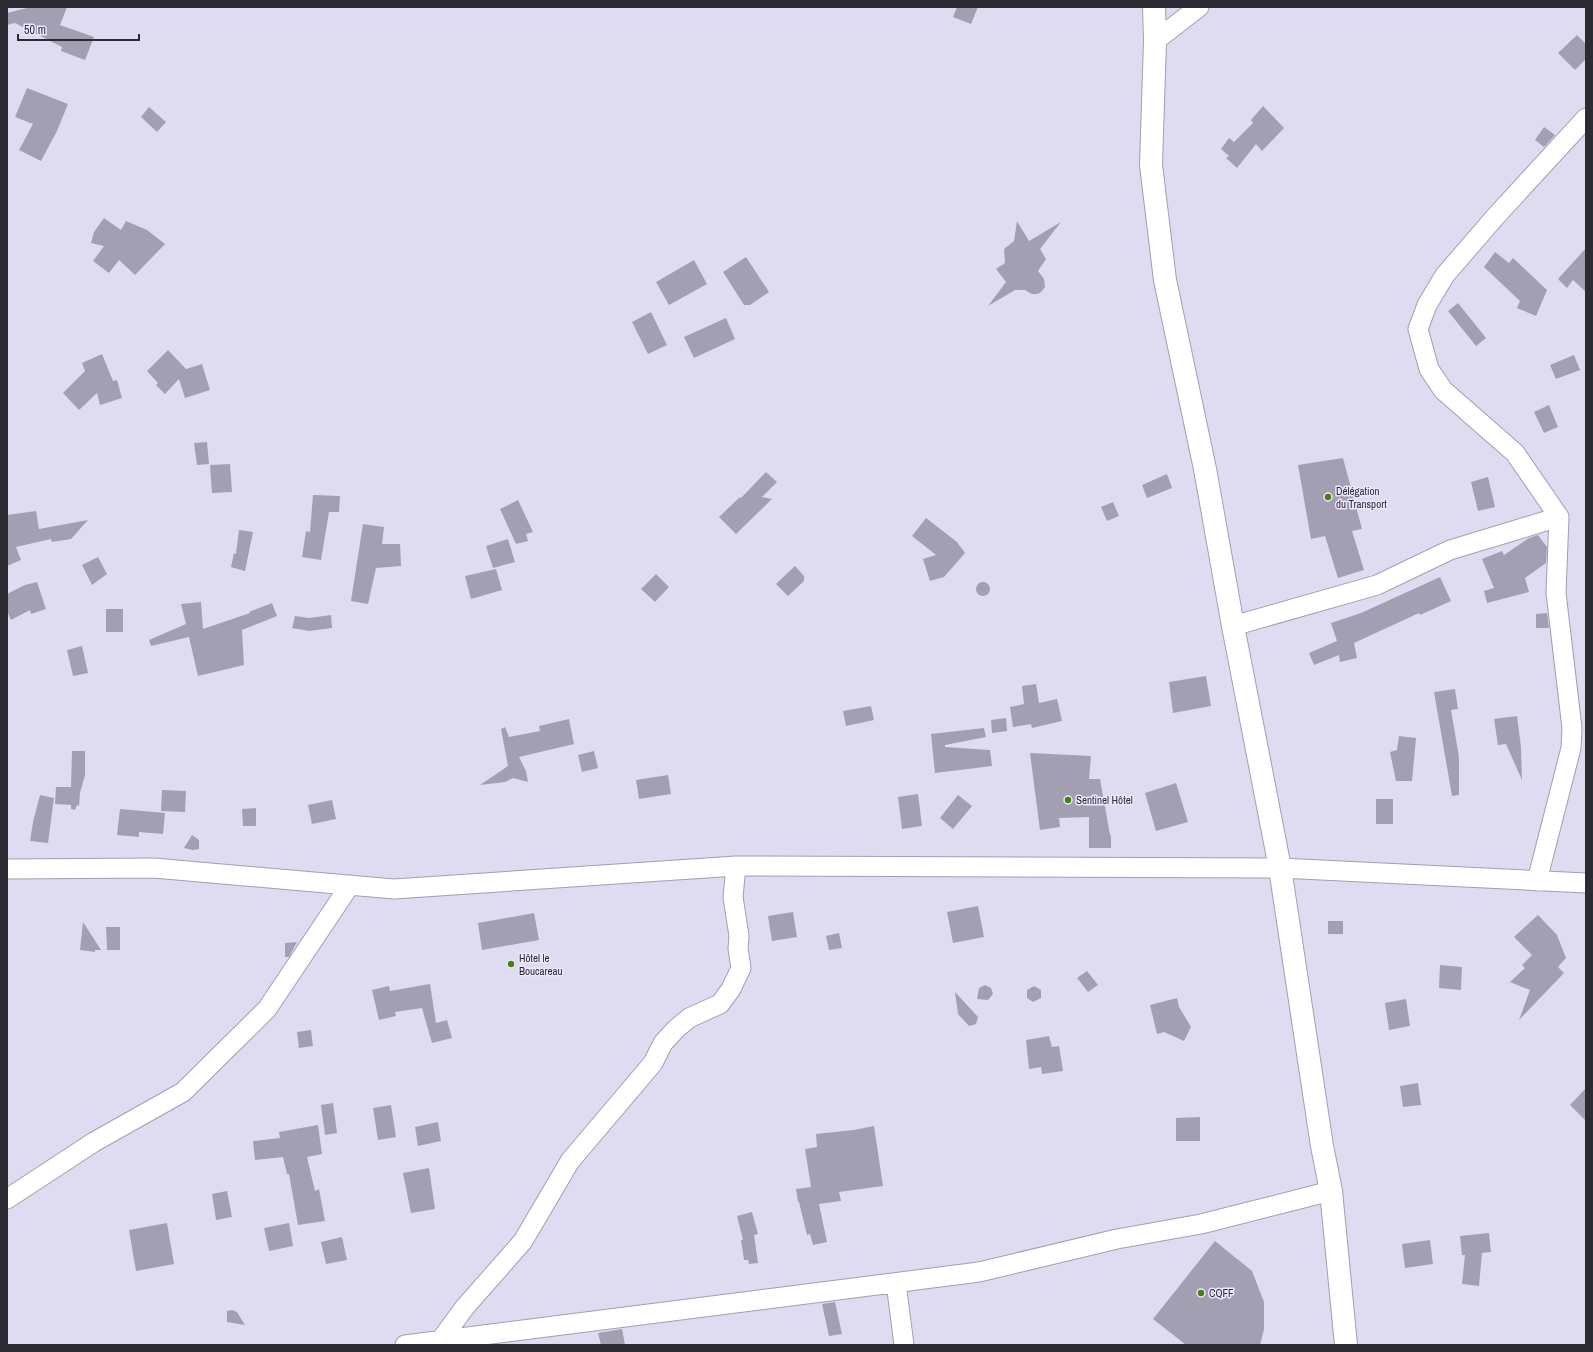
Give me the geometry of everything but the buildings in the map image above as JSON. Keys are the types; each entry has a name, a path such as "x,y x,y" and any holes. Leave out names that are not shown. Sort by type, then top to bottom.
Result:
{"main road":[{"path":"1154,7 1150,165 1165,280 1205,469 1233,626 1280,868 1322,1146 1331,1192 1346,1345"}],"street":[{"path":"1154,41 1199,7"},
{"path":"1538,881 1571,748 1572,728 1556,593 1559,517 1514,454 1443,390 1429,370 1418,328 1427,305 1445,275 1496,216 1586,118"},
{"path":"1233,626 1377,585 1450,550 1559,517"},
{"path":"7,869 154,868 394,889 736,866 1280,868 1586,883"},
{"path":"438,1343 466,1307 523,1241 570,1161 653,1064 664,1043 676,1029 690,1018 720,1004 731,989 741,968 738,948 739,936 733,897 736,866"},
{"path":"7,1199 94,1142 183,1092 267,1009 350,885"},
{"path":"405,1345 438,1343 979,1272 1117,1239 1201,1224 1331,1192"},
{"path":"896,1282 904,1345"}],"place":[{"name":"Délégation du Transport","path":"1328,497"},
{"name":"Sentinel Hôtel","path":"1068,800"},
{"name":"Hôtel le Boucareau","path":"511,964"},
{"name":"CQFF","path":"1201,1293"}]}
